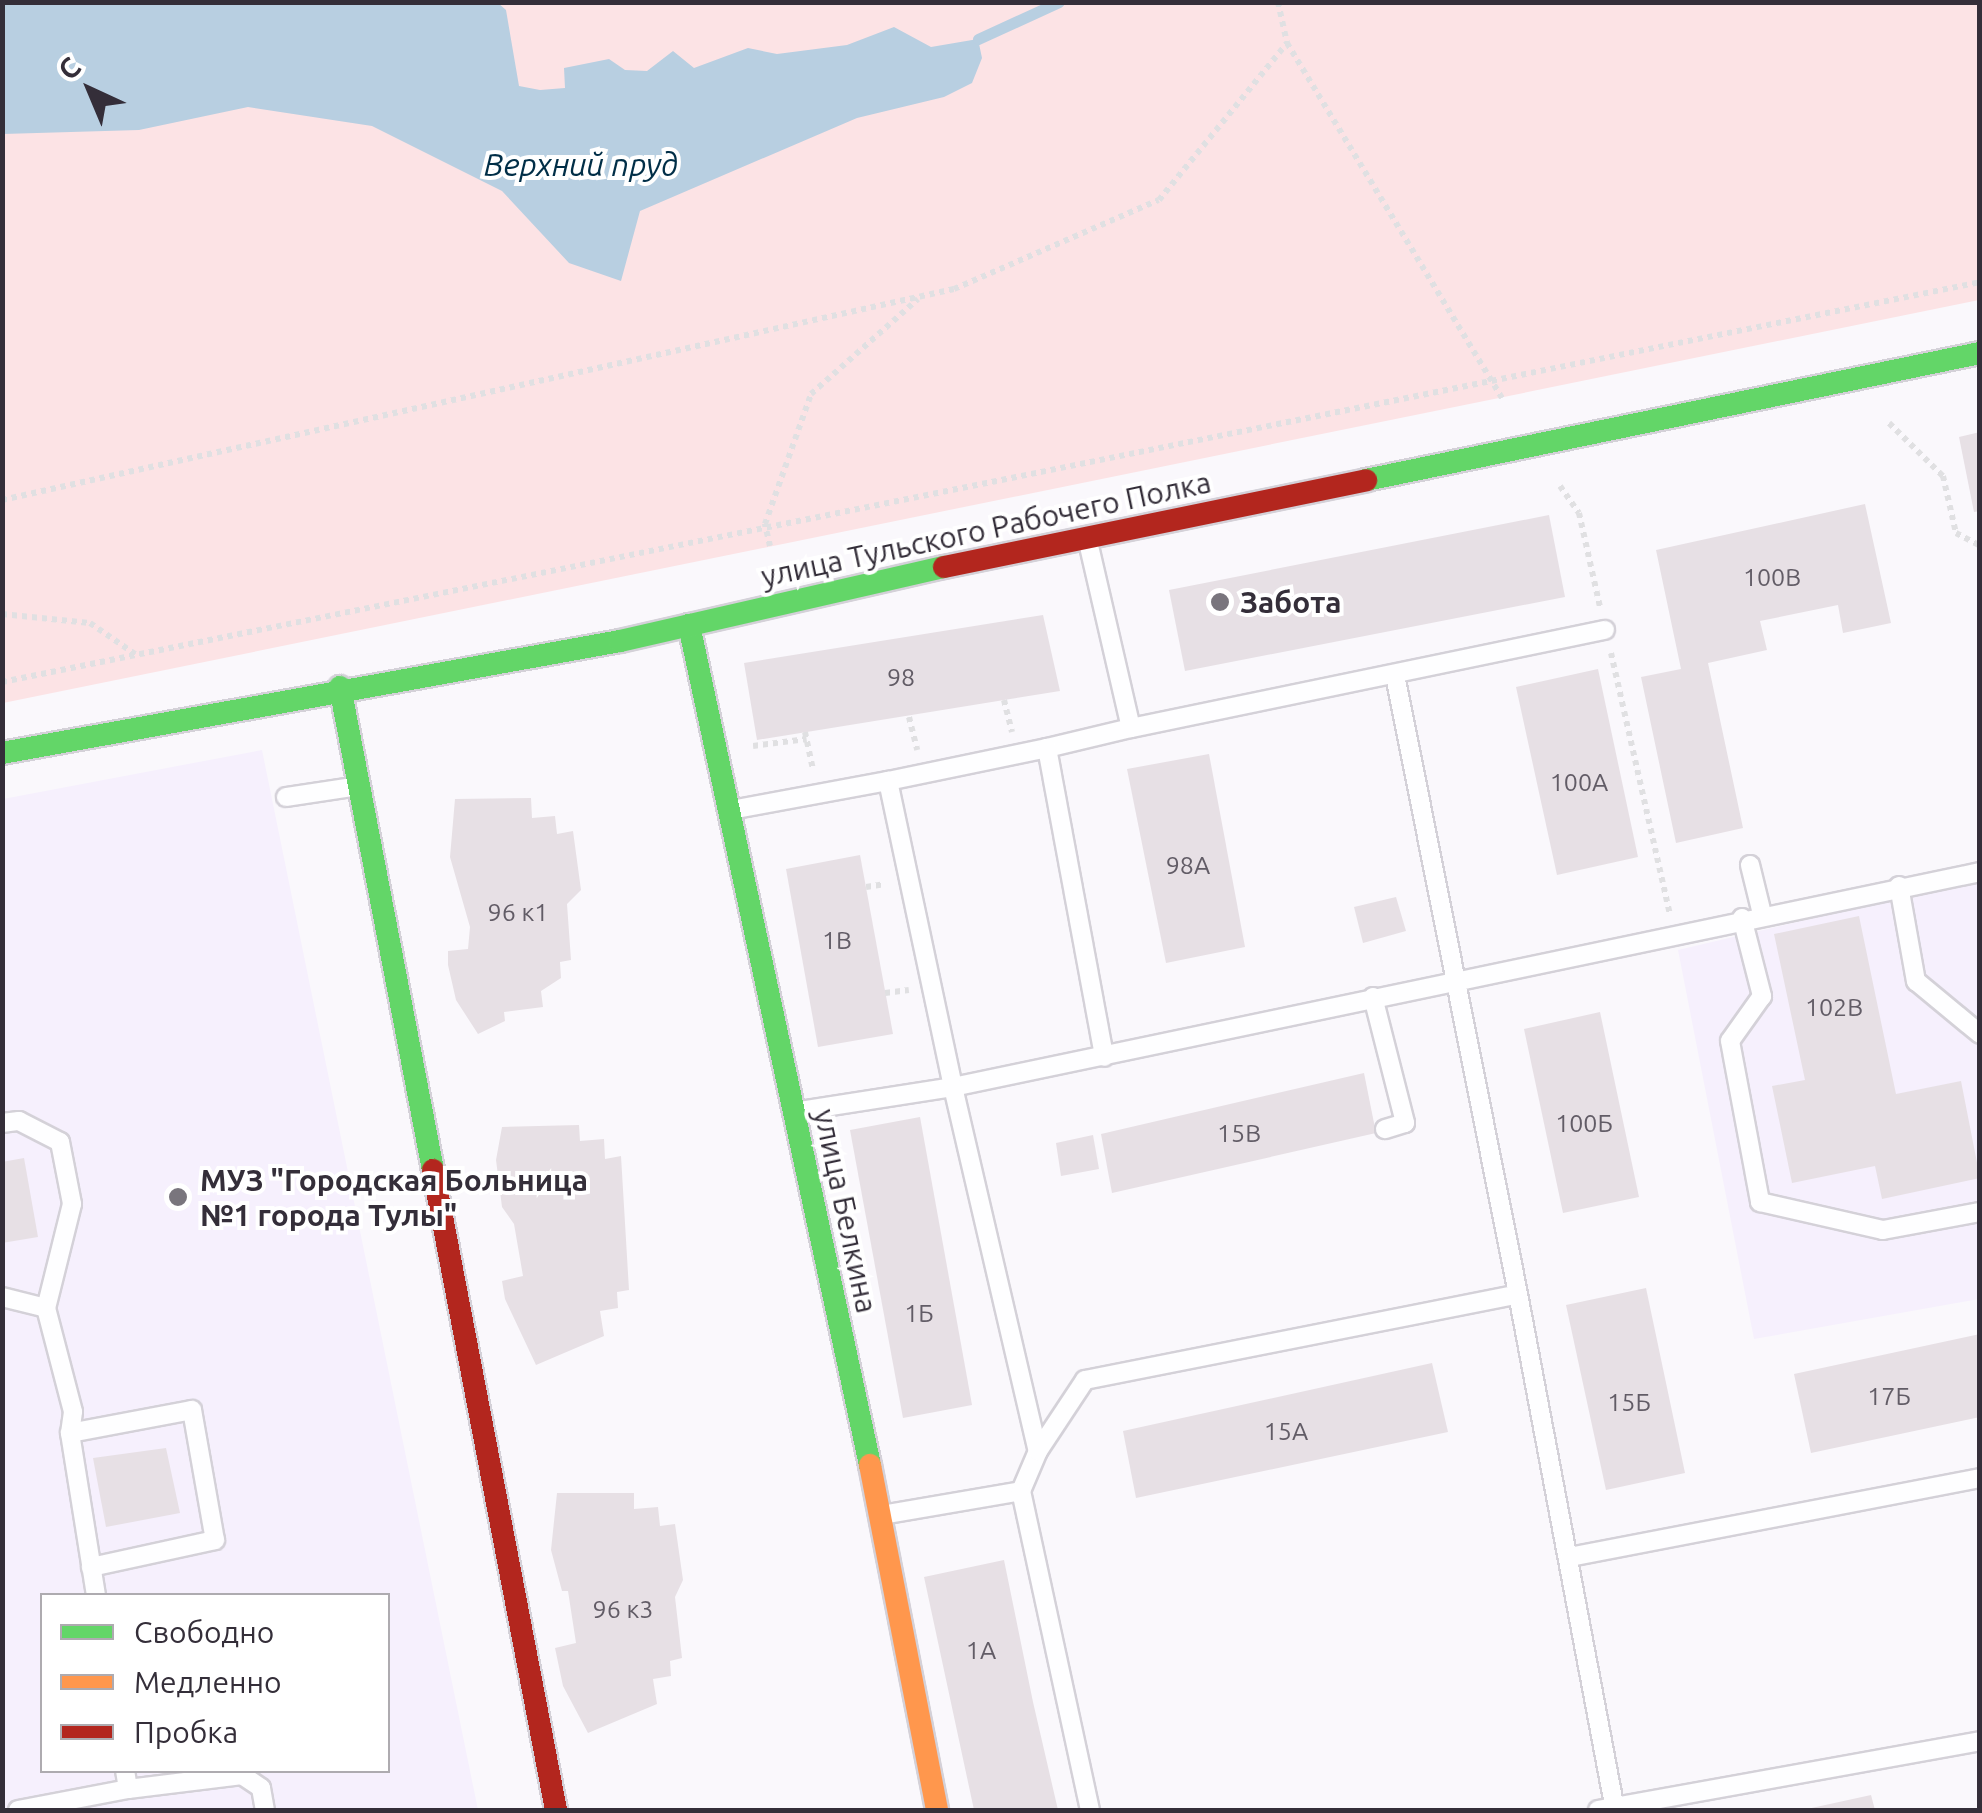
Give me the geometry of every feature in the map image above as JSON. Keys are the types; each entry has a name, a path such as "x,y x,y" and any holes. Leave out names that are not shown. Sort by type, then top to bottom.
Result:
{"street":[{"name":"улица Тульского Рабочего Полка","path":"2,753 340,686 689,625 777,601 1088,542 1980,353"},
{"name":"улица Белкина","path":"689,625 881,1515 937,1810"},
{"path":"340,686 556,1810"}],"lane":[{"path":"1088,542 1130,728"},
{"path":"731,810 888,781 1606,630"},
{"path":"1396,675 1461,980 1570,1556 1609,1809 1980,1741"},
{"path":"1048,748 1104,1056"},
{"path":"888,781 953,1087 1038,1451"},
{"path":"286,797 359,786"},
{"path":"1750,865 1762,914"},
{"path":"793,1112 953,1087 1742,918 1980,872"},
{"path":"1899,886 1916,981 1980,1034"},
{"path":"1742,918 1762,996 1730,1041 1760,1202 1883,1230 1980,1212"},
{"path":"1372,998 1405,1123 1385,1129"},
{"path":"2,1123 19,1120 60,1142 72,1204 46,1308 74,1412 70,1433 96,1593"},
{"path":"1090,1810 1021,1491 1038,1451 1085,1380 1518,1294"},
{"path":"2,1297 46,1308"},
{"path":"70,1433 192,1410 215,1540 91,1566"},
{"path":"1570,1556 1980,1478"},
{"path":"881,1515 1021,1491"},
{"path":"18,1810 126,1780 242,1776 260,1788 266,1810"}],"path":[{"path":"1278,2 1287,43 1438,301 1502,398"},
{"path":"2,500 954,289 1159,200 1287,43"},
{"path":"2,682 765,524 1980,282"},
{"path":"770,546 765,524 811,394 921,296"},
{"path":"1889,423 1943,476 1956,532 1980,546"},
{"path":"1560,486 1579,513 1675,933"},
{"path":"2,614 90,623 136,654"},
{"path":"749,746 806,736 817,794"}],"shaded area":[{"path":"3,3 1979,3 1979,300 3,703"},
{"name":"МУЗ \"Городская Больница №1 города Тулы\"","path":"262,750 478,1810 3,1810 3,799"},
{"path":"1979,879 1979,1299 1754,1339 1678,950"}],"water":[{"name":"Верхний пруд","path":"2,3 498,3 506,10 519,86 540,90 565,88 564,68 609,59 625,70 647,71 673,51 694,68 748,48 777,54 847,45 894,27 931,47 978,39 982,58 972,83 944,97 857,118 640,211 621,281 569,263 502,191 372,126 248,107 139,130 3,134"}],"building":[{"path":"1980,432 1980,511 1974,512 1959,437"},
{"path":"1865,504 1891,623 1843,633 1838,605 1760,621 1767,650 1708,663 1743,828 1676,843 1641,677 1681,669 1656,550"},
{"path":"1549,515 1565,597 1185,671 1169,590"},
{"path":"1043,615 1060,691 757,740 744,663"},
{"path":"1598,669 1638,857 1557,875 1516,687"},
{"path":"1209,754 1245,947 1166,963 1127,769"},
{"path":"531,798 532,818 555,816 557,834 573,831 581,890 567,904 571,960 560,962 561,978 541,991 543,1007 504,1012 505,1021 478,1034 456,1000 448,965 448,951 468,949 470,927 450,857 455,799"},
{"path":"860,855 893,1034 818,1047 786,869"},
{"path":"1396,897 1406,931 1363,943 1354,907"},
{"path":"1859,916 1896,1094 1961,1081 1980,1178 1882,1199 1875,1166 1792,1183 1772,1086 1805,1080 1774,934"},
{"path":"1600,1012 1639,1197 1563,1213 1524,1029"},
{"path":"1364,1073 1376,1133 1112,1193 1101,1134"},
{"path":"920,1117 972,1405 903,1418 850,1130"},
{"path":"579,1125 580,1141 604,1139 605,1159 621,1156 629,1290 617,1292 618,1308 600,1311 604,1336 536,1365 505,1299 502,1281 523,1276 514,1224 502,1207 496,1160 502,1127"},
{"path":"1093,1135 1099,1169 1061,1176 1056,1143"},
{"path":"24,1158 38,1237 2,1243 2,1162"},
{"path":"1646,1288 1685,1473 1606,1490 1566,1305"},
{"path":"1980,1334 1980,1417 1811,1453 1794,1374"},
{"path":"1432,1363 1448,1432 1136,1498 1123,1431"},
{"path":"166,1448 180,1513 106,1527 93,1458"},
{"path":"557,1493 634,1493 634,1509 658,1507 660,1526 675,1524 683,1580 675,1597 682,1658 670,1661 671,1676 653,1679 657,1704 588,1733 563,1686 555,1648 576,1643 568,1591 562,1591 551,1550"},
{"path":"1004,1560 1058,1810 974,1810 924,1577"},
{"path":"1871,1795 1875,1810 1807,1809"}],"waterway":[{"path":"978,39 1059,2"}],"traffic: fast":[{"path":"1366,480 1980,353"},
{"path":"2,753 620,641 944,567"},
{"path":"689,625 870,1465"},
{"path":"340,687 433,1170"}],"traffic: slow":[{"path":"870,1465 937,1810"}],"traffic: jam":[{"path":"944,567 1366,480"},
{"path":"433,1170 556,1810"}],"place":[{"name":"Забота","path":"1220,602"},
{"name":"МУЗ \"Городская Больница №1 города Тулы\"","path":"178,1197"}]}
